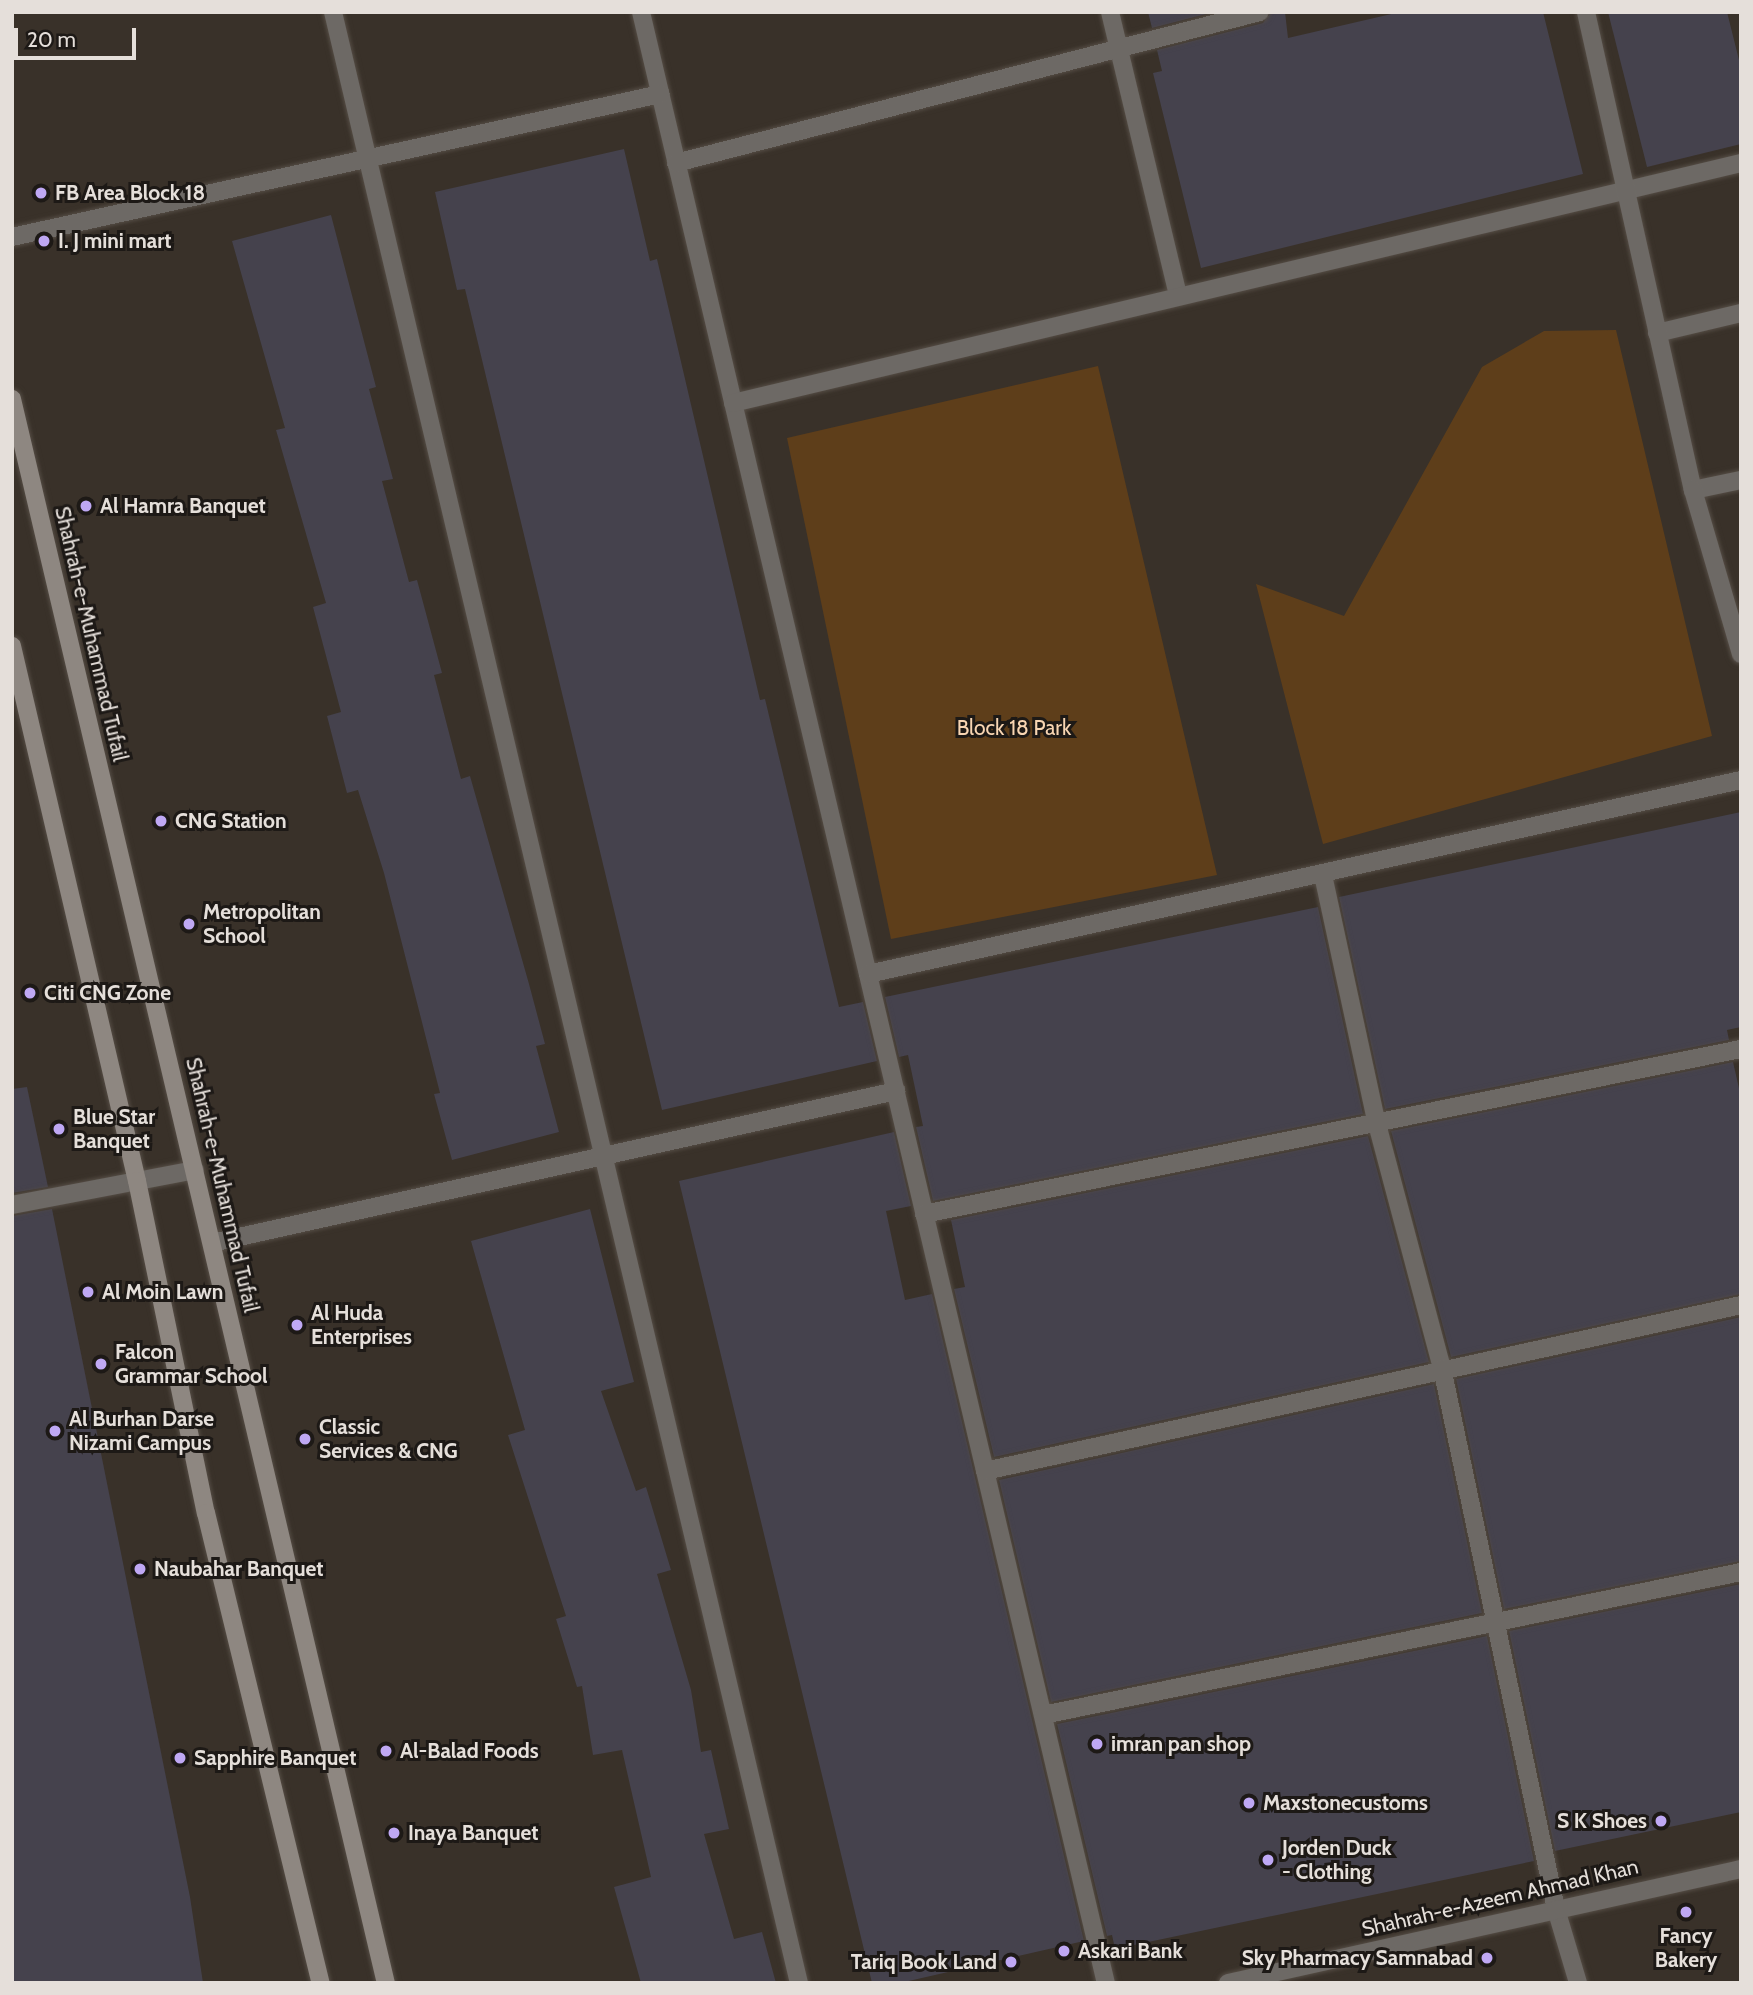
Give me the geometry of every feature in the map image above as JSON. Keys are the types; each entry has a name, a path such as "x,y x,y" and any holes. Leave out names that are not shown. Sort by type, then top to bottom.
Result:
{"main road":[{"name":"Shahrah-e-Muhammad Tufail","path":"12,399 386,1983"},
{"path":"12,646 137,1181 206,1513 321,1983"}],"street":[{"path":"333,12 605,1153 799,1983"},
{"path":"641,12 1106,1983"},
{"path":"1110,12 1178,296"},
{"path":"676,163 1118,46 1260,12"},
{"path":"1586,12 1623,189 1693,490 1741,654"},
{"path":"12,237 369,161 660,94"},
{"path":"733,403 1741,163"},
{"path":"1657,333 1741,313"},
{"path":"1693,490 1741,480"},
{"path":"868,974 1322,876 1741,780"},
{"path":"1322,876 1377,1124 1441,1368 1556,1909 1578,1983"},
{"path":"924,1214 1741,1049"},
{"path":"212,1243 605,1153 896,1091"},
{"path":"12,1205 195,1170"},
{"path":"985,1471 1441,1368 1741,1305"},
{"path":"1043,1715 1496,1625 1741,1572"},
{"name":"Shahrah-e-Azeem Ahmad Khan","path":"1228,1983 1741,1869"}],"green space":[{"path":"1616,330 1712,736 1323,844 1256,584 1344,616 1482,367 1544,331"},
{"name":"Block 18 Park","path":"1098,366 1217,875 891,939 787,438"}],"building":[{"path":"1148,12 1214,12 1152,28"},
{"path":"1271,12 1285,12 1288,38 1400,12 1543,12 1583,174 1201,268 1153,73 1162,71 1157,50 1263,23"},
{"path":"1608,12 1727,12 1741,68 1741,144 1647,167"},
{"path":"624,149 650,261 657,259 760,700 765,699 839,1007 863,1002 877,1061 662,1110 465,289 457,290 435,192"},
{"path":"331,215 376,387 369,389 393,479 382,481 409,582 417,580 442,673 434,675 461,779 470,776 529,984 545,1044 536,1046 559,1132 452,1160 434,1094 440,1093 384,873 358,790 347,793 327,716 341,712 313,607 326,603 276,430 285,428 232,241"},
{"path":"1741,812 1741,1027 1727,1030 1729,1040 1385,1109 1339,897"},
{"path":"1318,907 1363,1114 933,1201 916,1127 923,1126 908,1055 899,1057 885,997"},
{"path":"1733,1062 1741,1097 1741,1294 1451,1357 1391,1131"},
{"path":"27,1087 48,1187 12,1193 12,1089"},
{"path":"894,1132 911,1206 886,1211 905,1300 932,1294 1084,1941 900,1983 872,1983 679,1181"},
{"path":"1368,1136 1429,1362 994,1457 954,1289 965,1287 951,1220"},
{"path":"52,1209 190,1897 203,1983 12,1983 12,1216"},
{"path":"590,1209 634,1382 601,1391 636,1491 646,1487 671,1570 657,1574 691,1690 701,1752 711,1750 729,1829 704,1834 734,1939 762,1932 776,1983 641,1983 614,1887 651,1877 622,1750 593,1755 582,1686 577,1687 556,1619 566,1616 508,1435 525,1430 471,1241"},
{"path":"1741,1317 1741,1561 1504,1609 1456,1379"},
{"path":"1434,1384 1482,1613 1051,1702 999,1480"},
{"path":"1741,1584 1741,1812 1555,1851 1509,1631"},
{"path":"1487,1636 1534,1861 1115,1949 1112,1935 1107,1936 1057,1724"}],"place":[{"name":"FB Area Block 18","path":"41,193"},
{"name":"I. J mini mart","path":"44,241"},
{"name":"Al Hamra Banquet","path":"86,506"},
{"name":"CNG Station","path":"161,821"},
{"name":"Metropolitan School","path":"189,924"},
{"name":"Citi CNG Zone","path":"30,993"},
{"name":"Blue Star Banquet","path":"59,1129"},
{"name":"Al Moin Lawn","path":"88,1292"},
{"name":"Al Huda Enterprises","path":"297,1325"},
{"name":"Falcon Grammar School","path":"101,1364"},
{"name":"Al Burhan Darse Nizami Campus","path":"55,1431"},
{"name":"Classic Services & CNG","path":"305,1439"},
{"name":"Naubahar Banquet","path":"140,1569"},
{"name":"imran pan shop","path":"1097,1744"},
{"name":"Al-Balad Foods","path":"386,1751"},
{"name":"Sapphire Banquet","path":"180,1758"},
{"name":"Maxstonecustoms","path":"1249,1803"},
{"name":"S K Shoes","path":"1661,1821"},
{"name":"Inaya Banquet","path":"394,1833"},
{"name":"Jorden Duck - Clothing","path":"1268,1860"},
{"name":"Fancy Bakery","path":"1686,1912"},
{"name":"Askari Bank","path":"1064,1951"},
{"name":"Sky Pharmacy Samnabad","path":"1487,1958"},
{"name":"Tariq Book Land","path":"1011,1962"}]}
